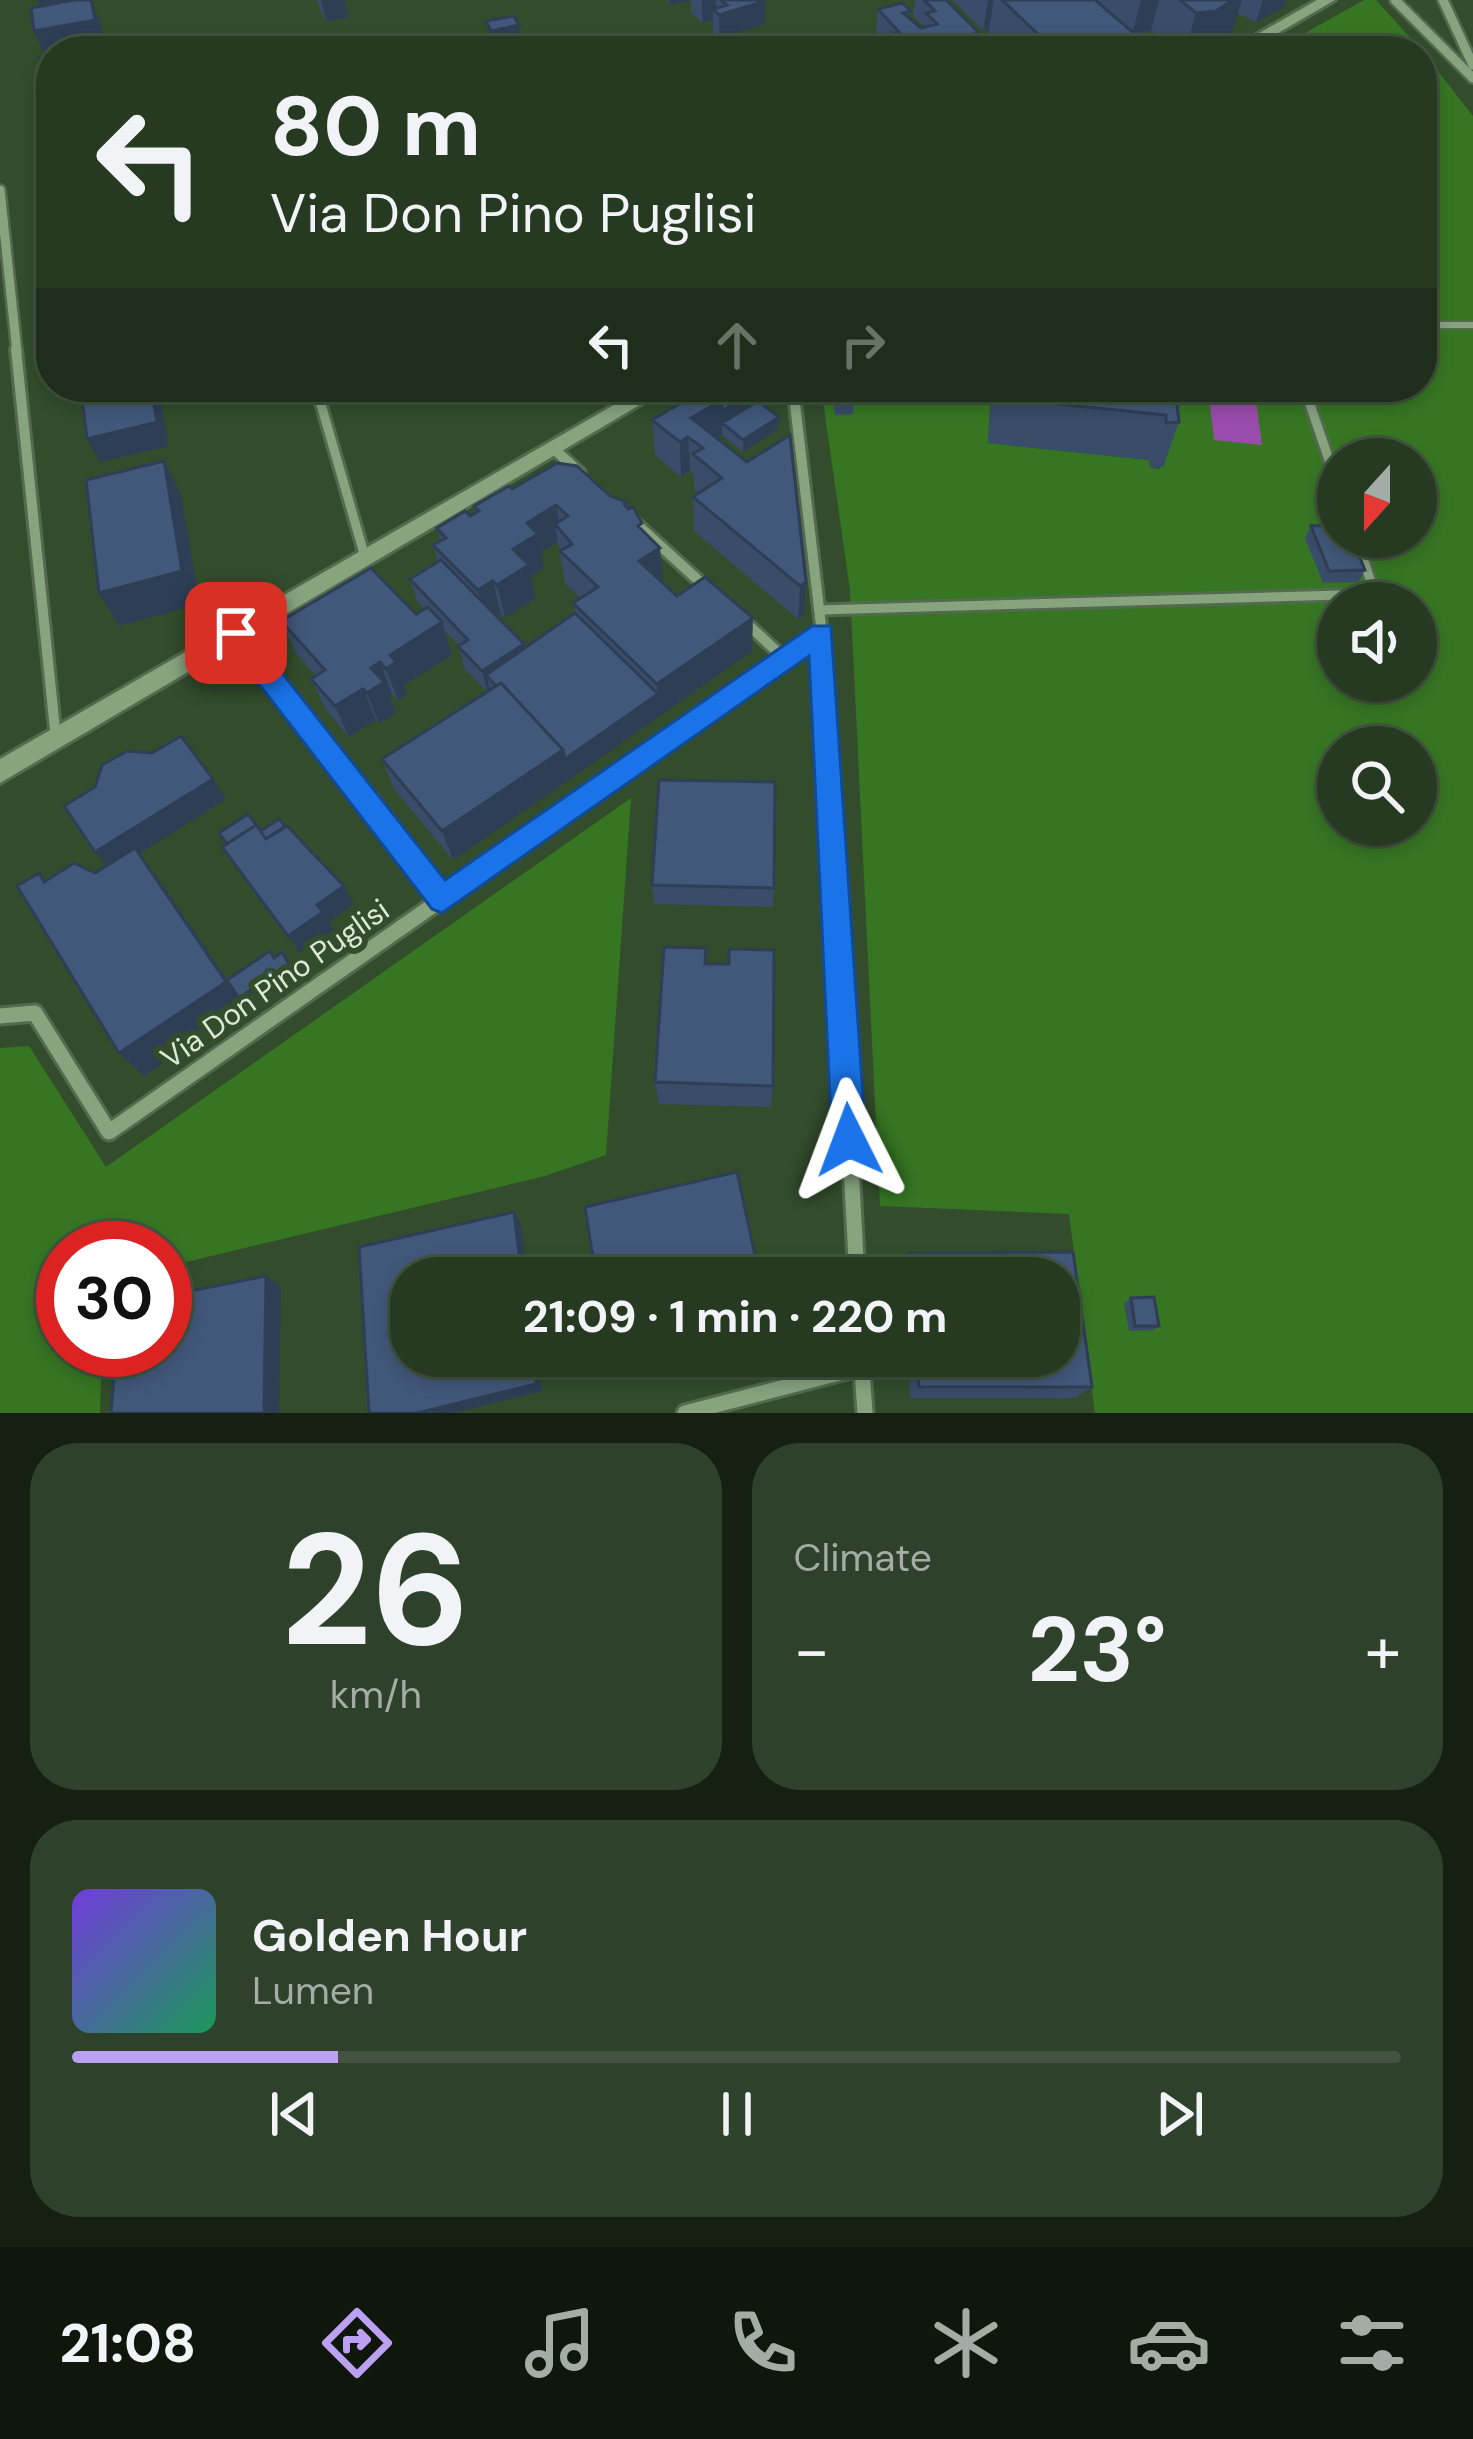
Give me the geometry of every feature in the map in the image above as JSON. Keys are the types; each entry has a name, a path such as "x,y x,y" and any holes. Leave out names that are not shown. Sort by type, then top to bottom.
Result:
{"street":[{"path":"1263,36 1328,0"},
{"path":"1395,0 1431,36"},
{"path":"1443,0 1473,64"},
{"path":"1437,42 1473,78"},
{"path":"0,190 56,739"},
{"path":"0,772 633,402"},
{"path":"795,402 821,634 856,1257"},
{"path":"552,447 585,478"},
{"path":"619,508 719,598"},
{"path":"735,614 785,659"},
{"path":"236,633 442,899"},
{"name":"Via Don Pino Puglisi","path":"0,1016 35,1013 110,1132 821,634"},
{"path":"685,1413 810,1377"},
{"path":"863,1377 866,1413"}],"lane":[{"path":"1437,325 1473,325"},
{"path":"320,402 365,557"},
{"path":"1309,402 1322,438"},
{"path":"819,610 1375,594 1362,558"}],"green space":[{"path":"1364,0 1376,0 1408,36 1300,36"},
{"path":"1437,70 1473,116 1473,1413 1095,1413 1080,1298 1080,1257 1075,1257 1069,1214 880,1206 850,590 823,402 990,402 988,443 1149,460 1150,468 1160,469 1155,402 1437,402"},
{"path":"631,798 606,1155 545,1176 192,1261 192,1221 36,1221 36,1377 101,1377 100,1413 0,1413 0,1048 29,1046 106,1167"}],"shaded area":[{"path":"1210,402 1256,402 1262,445 1214,440"}],"building":[{"path":"91,0 95,20 34,31 31,8"},
{"path":"721,0 765,1 719,15 713,9 727,5"},
{"path":"924,0 946,0 979,33 894,36 899,32 878,9 902,3 911,11 903,13 921,28 937,24 926,13 935,11"},
{"path":"1002,0 1095,0 1137,36 1040,36"},
{"path":"1180,0 1233,0 1216,11 1196,13"},
{"path":"514,16 519,25 491,31 486,21"},
{"path":"82,402 154,402 157,422 87,439"},
{"path":"682,402 719,402 691,418 747,462 790,435 806,582 800,586 693,497 722,478 693,454 703,448 688,437 680,442 652,420"},
{"path":"756,402 779,417 743,440 722,423"},
{"path":"1038,402 1177,402 1179,422 1166,423 1166,415"},
{"path":"164,461 182,571 99,593 86,480"},
{"path":"557,463 577,466 610,496 627,502 628,509 633,507 642,523 638,526 660,548 639,561 677,596 705,577 753,618 657,684 573,603 598,587 560,551 572,544 555,524 568,516 556,505 527,523 538,534 513,549 529,565 497,585 493,581 478,590 433,545 446,538 437,528 465,511 470,516 479,511 474,506"},
{"path":"1324,558 1360,558 1365,570 1329,571"},
{"path":"441,560 524,644 482,671 458,646 468,640 410,579"},
{"path":"371,568 416,614 428,607 442,622 390,655 396,662 386,669 380,662 371,668 384,682 335,706 311,679 325,670 281,621"},
{"path":"575,613 658,694 565,759 563,750 501,683 496,686 486,675"},
{"path":"501,683 563,750 442,831 382,759"},
{"path":"181,736 213,779 95,852 64,806 95,787 102,765 127,751 152,753"},
{"path":"659,780 775,782 774,888 652,885"},
{"path":"248,814 261,831 279,819 285,826 266,839 256,825 227,844 219,833"},
{"path":"256,825 266,839 287,826 344,886 317,905 323,912 288,936 222,847"},
{"path":"135,848 226,982 119,1053 17,886 39,873 44,882 74,863 95,873"},
{"path":"664,947 706,948 705,964 729,964 729,949 774,950 773,1086 655,1082"},
{"path":"270,951 274,958 282,952 289,964 239,998 227,980"},
{"path":"737,1172 755,1257 593,1257 585,1207"},
{"path":"514,1212 519,1257 390,1257 390,1377 535,1377 536,1384 417,1413 369,1413 359,1247"},
{"path":"1073,1252 1074,1257 909,1257 909,1253"},
{"path":"266,1276 264,1413 111,1413 114,1377 192,1377 192,1291"},
{"path":"1154,1297 1159,1326 1135,1326 1131,1298"},
{"path":"1080,1302 1092,1387 919,1387 918,1377 1080,1377"}],"route":[{"path":"236,633 442,899 821,634 849,1140"}]}
